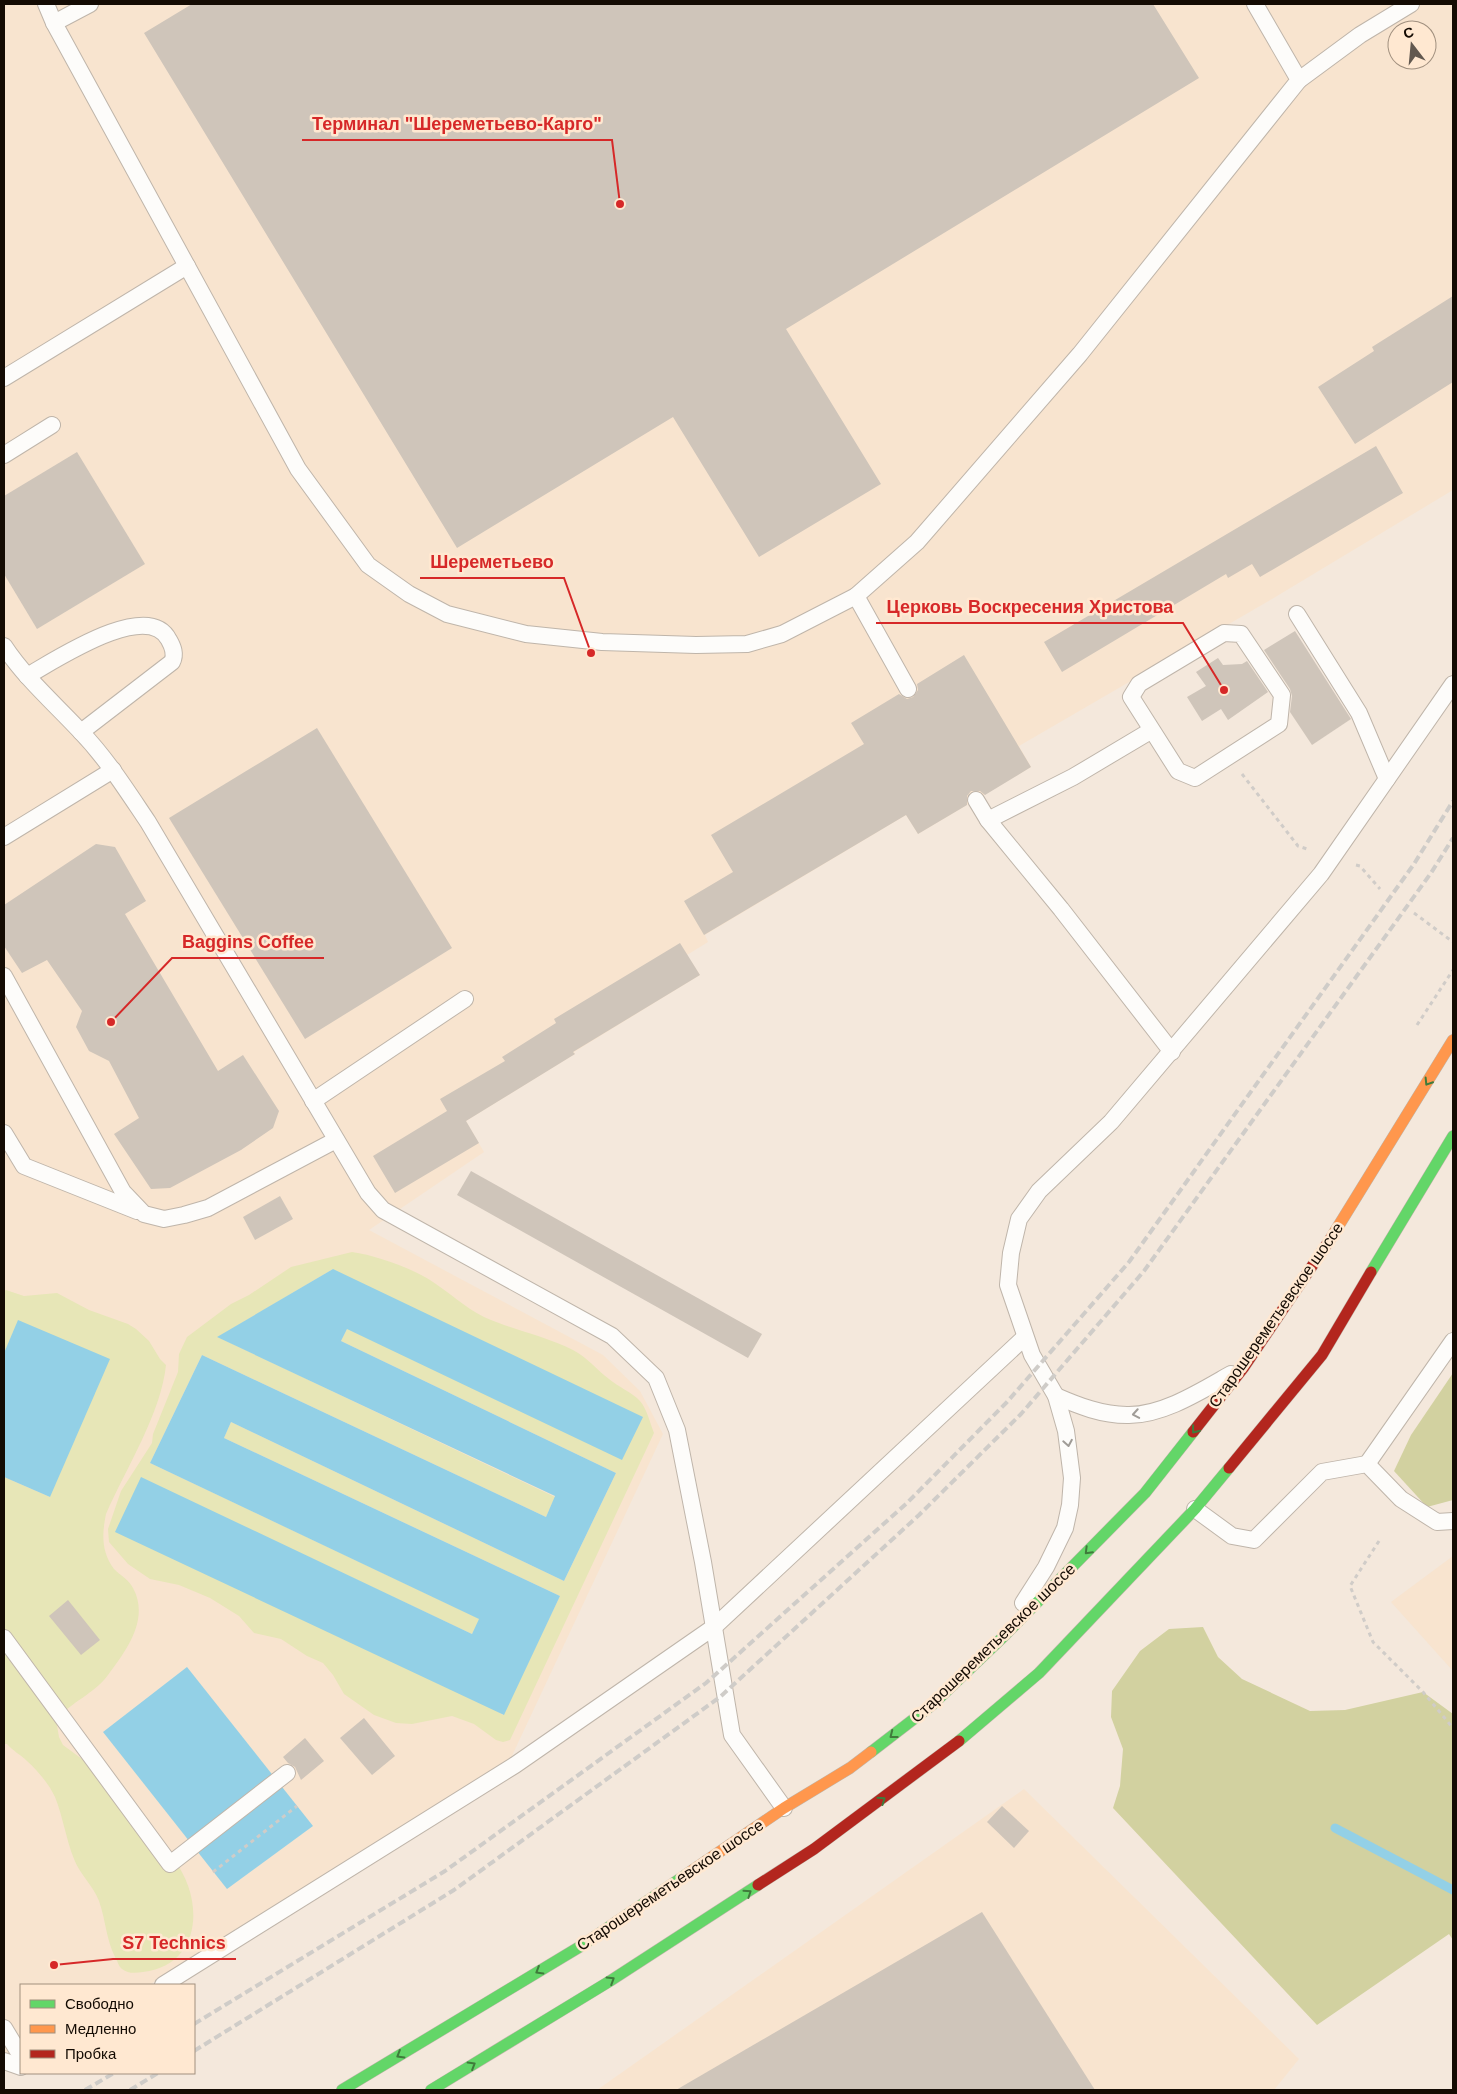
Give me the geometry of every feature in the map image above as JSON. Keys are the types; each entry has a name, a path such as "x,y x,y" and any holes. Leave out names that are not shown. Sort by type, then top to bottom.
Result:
{"main road":[{"name":"Старошереметьевское шоссе","path":"342,2090 581,1946 784,1808 850,1768 932,1705 1002,1638 1145,1493 1244,1367 1344,1218 1453,1040"},
{"path":"431,2090 716,1914 814,1848 893,1792 963,1738 1039,1673 1195,1509 1322,1355 1453,1136"}],"lane":[{"path":"46,4 54,23 298,469 368,566 409,594 447,614 526,634 602,642 696,645 747,644 782,634 856,596 917,542 1080,354 1299,80 1360,35 1411,4"},
{"path":"54,23 90,4"},
{"path":"1255,4 1299,80"},
{"path":"4,378 187,266"},
{"path":"4,455 52,425"},
{"path":"856,596 908,689"},
{"path":"1298,614 1359,713 1387,779"},
{"path":"27,676 102,636 139,624 159,628 168,637 174,651 172,662 82,732"},
{"path":"1224,633 1242,634 1282,695 1279,724 1195,778 1178,772 1152,730 1131,697 1139,684 1224,633"},
{"path":"4,646 27,676 60,713 82,732 113,770 148,822 368,1193 383,1210 612,1336 656,1378 677,1430 703,1562 732,1735 784,1808"},
{"path":"1002,1638 1046,1567 1065,1528 1070,1505 1072,1478 1071,1458 1056,1396 1032,1355 1008,1284 1011,1253 1019,1219 1040,1191 1111,1122 1172,1052 1333,858 1453,684"},
{"path":"988,820 1073,777 1152,730"},
{"path":"4,837 113,770"},
{"path":"976,800 988,820 1061,909 1172,1052"},
{"path":"4,976 123,1192 144,1214"},
{"path":"313,1101 465,999"},
{"path":"4,1133 24,1166 144,1214 164,1219 208,1208 336,1140"},
{"path":"165,1984 516,1765 714,1627 1025,1337"},
{"path":"1195,1509 1232,1536 1254,1540 1322,1472 1367,1464 1453,1341"},
{"path":"1056,1396 1086,1408 1129,1416 1164,1408 1244,1367"},
{"path":"1367,1464 1401,1499 1437,1522 1453,1521"},
{"path":"4,1638 170,1864 287,1773"},
{"path":"4,2028 20,2054"},
{"path":"4,2061 20,2067"}],"path":[{"path":"1230,755 1249,785 1298,846 1360,866 1380,889"},
{"path":"1414,913 1453,942"},
{"path":"1417,1025 1453,970"},
{"path":"1379,1541 1350,1586 1373,1642 1423,1692 1453,1728"},
{"path":"213,1872 297,1806"}],"shaded area":[{"path":"4,4 1453,4 1453,490 1272,599 1019,746 1031,767 918,834 906,815 705,935 708,942 687,955 700,975 466,1121 484,1152 369,1230 603,1355 640,1391 663,1434 510,1760 151,1984 20,1984 20,2063 4,2072"},
{"path":"1453,1556 1453,1671 1391,1602"},
{"path":"1024,1789 1299,2059 1274,2090 597,2090"}],"green space":[{"path":"352,1252 382,1259 403,1267 422,1275 484,1317 562,1345 578,1353 613,1382 637,1398 646,1412 654,1433 510,1740 503,1742 496,1740 474,1724 452,1716 412,1724 396,1723 374,1715 344,1694 333,1675 323,1663 307,1656 281,1639 254,1633 239,1616 210,1598 179,1585 150,1579 128,1564 109,1542 108,1529 121,1491 152,1443 153,1434 178,1372 179,1354 187,1337 231,1304 249,1295 291,1267","holes":["333,1269 347,1329 341,1341 616,1473 564,1581 231,1422 224,1438 560,1596 503,1715 140,1478 472,1634 480,1619 150,1463 202,1355 546,1517 555,1497 218,1337"]},
{"path":"4,1291 24,1296 57,1293 89,1310 128,1324 149,1341 166,1365 163,1384 150,1422 106,1514 104,1528 105,1549 110,1563 131,1585 138,1600 139,1611 134,1634 122,1656 102,1682 68,1708 56,1720 59,1737 63,1745 86,1762 174,1860 184,1875 193,1910 192,1928 187,1944 177,1957 163,1967 143,1972 124,1971 120,1967 110,1945 99,1901 74,1859 53,1792 25,1759 7,1744 4,1744 4,1477 50,1497 19,1320 4,1353"},
{"path":"1453,1373 1453,1500 1427,1507 1394,1471 1411,1435"},
{"path":"1203,1627 1218,1657 1242,1679 1310,1711 1345,1710 1423,1692 1453,1714 1453,1940 1449,1934 1317,2025 1113,1808 1120,1786 1123,1749 1111,1717 1112,1691 1140,1651 1169,1629"}],"water":[{"path":"333,1269 643,1417 622,1460 347,1329 341,1341 616,1473 564,1581 231,1422 224,1438 560,1596 504,1715 115,1532 141,1477 472,1634 479,1619 150,1463 202,1355 546,1517 555,1496 217,1337"},
{"path":"18,1320 110,1359 50,1497 4,1477 4,1353"},
{"path":"187,1667 313,1826 227,1889 103,1732"}],"building":[{"path":"192,4 1153,4 1199,78 786,329 881,484 759,557 673,417 457,548 144,33"},
{"path":"1453,296 1453,382 1355,444 1318,387 1374,351 1372,347"},
{"path":"1376,446 1403,493 1260,577 1252,564 1228,578 1226,574 1062,672 1044,642"},
{"path":"77,452 145,564 37,629 4,574 4,496"},
{"path":"1295,631 1351,719 1312,745 1290,712 1292,696 1290,689 1264,650"},
{"path":"964,655 1031,767 985,795 980,791 971,791 967,796 967,805 918,834 906,815 704,935 684,901 733,872 711,835 864,744 851,723 899,694 907,699 913,697 918,690 917,684"},
{"path":"1218,658 1223,665 1242,664 1247,661 1268,692 1228,720 1221,709 1202,721 1187,697 1206,686 1196,672"},
{"path":"317,728 452,948 305,1039 169,818"},
{"path":"96,844 115,847 146,901 125,914 218,1071 243,1055 279,1111 273,1128 241,1150 170,1188 151,1189 114,1134 139,1118 109,1061 89,1051 76,1027 82,1011 47,960 22,973 4,946 4,905"},
{"path":"680,943 700,975 573,1052 575,1054 466,1121 479,1143 395,1193 373,1156 447,1111 440,1099 505,1061 502,1057 556,1023 554,1019"},
{"path":"471,1171 762,1334 748,1358 457,1195"},
{"path":"280,1196 293,1219 255,1240 243,1217"},
{"path":"68,1600 100,1640 81,1655 49,1616"},
{"path":"364,1718 395,1756 372,1775 340,1738"},
{"path":"305,1738 324,1761 301,1780 295,1767 283,1757"},
{"path":"1002,1806 1029,1831 1014,1848 987,1822"},
{"path":"982,1912 1095,2090 676,2090"}],"waterway":[{"path":"1335,1828 1453,1890"}],"railway":[{"path":"195,2023 445,1871 706,1683 907,1503 1007,1402 1129,1262 1414,864 1453,801"},
{"path":"195,2050 454,1890 720,1697 919,1515 1021,1414 1144,1271 1431,873 1453,838"},
{"path":"85,2090 112,2074"},
{"path":"130,2090 156,2074"}],"traffic: fast":[{"path":"1371,1272 1453,1136"},
{"path":"871,1752 932,1705 1002,1638 1145,1493 1193,1432"},
{"path":"959,1741 1039,1673 1195,1509 1229,1468"},
{"path":"342,2090 581,1946 690,1872"},
{"path":"431,2090 610,1981 758,1885"}],"traffic: slow":[{"path":"1331,1238 1453,1040"},
{"path":"690,1872 784,1808 850,1768 871,1752"}],"traffic: jam":[{"path":"1193,1432 1244,1367 1331,1238"},
{"path":"1229,1468 1322,1355 1371,1272"},
{"path":"758,1885 814,1849 959,1741"}],"place":[{"name":"Терминал \"Шереметьево-Карго\"","path":"620,204"},
{"name":"Шереметьево","path":"591,653"},
{"name":"Церковь Воскресения Христова","path":"1224,690"},
{"name":"Baggins Coffee","path":"111,1022"},
{"name":"S7 Technics","path":"54,1965"}]}
